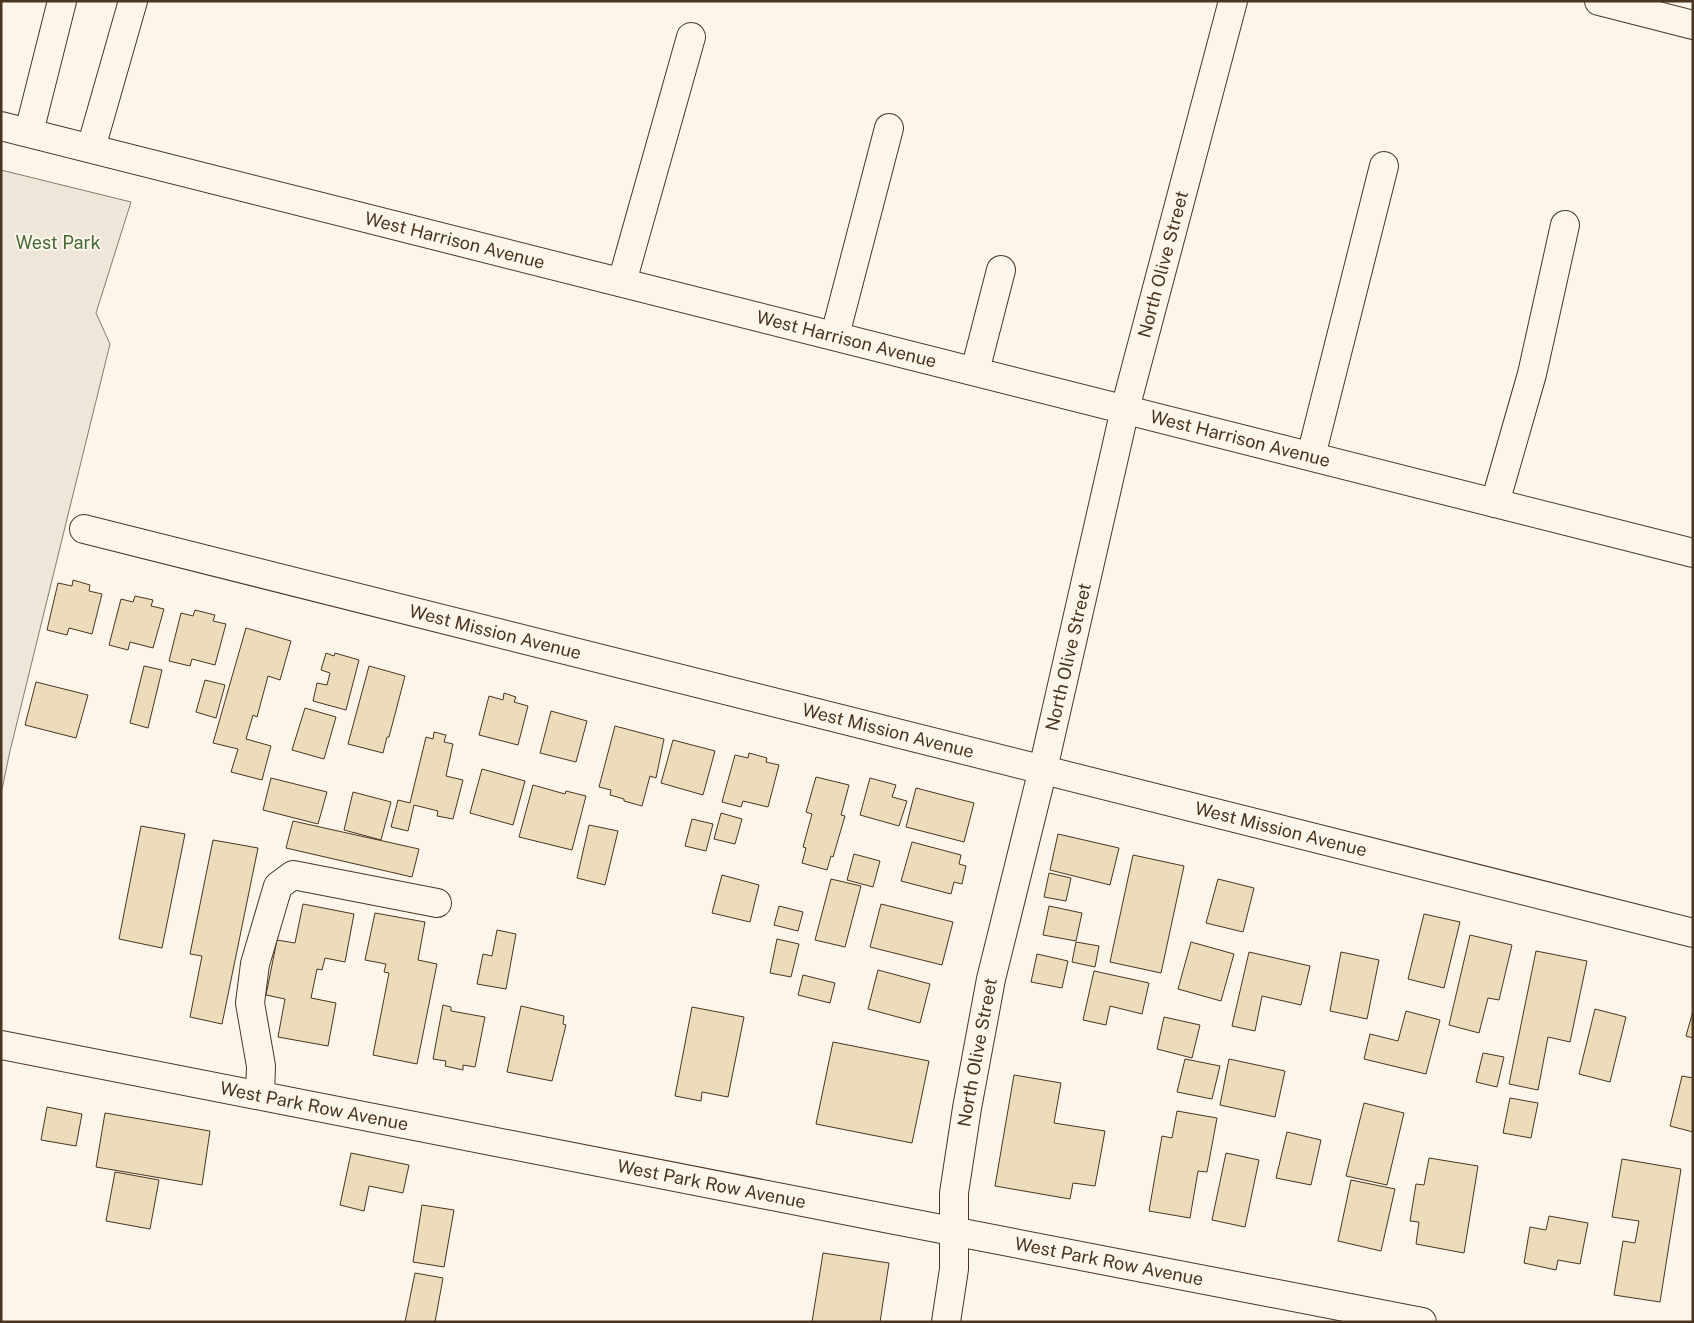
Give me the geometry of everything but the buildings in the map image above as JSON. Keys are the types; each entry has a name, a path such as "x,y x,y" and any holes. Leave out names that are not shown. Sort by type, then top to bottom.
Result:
{"street":[{"path":"29,132 62,1"},
{"path":"91,148 133,1"},
{"name":"North Olive Street","path":"946,1322 954,1269 954,1193 967,1108 991,979 1042,769 1125,409 1233,1"},
{"path":"1599,1 1693,25"},
{"path":"622,282 691,37"},
{"name":"West Harrison Avenue","path":"1,126 1693,553"},
{"path":"835,335 889,128"},
{"path":"1311,456 1384,166"},
{"path":"1495,503 1532,374 1564,225"},
{"path":"975,371 1001,270"},
{"name":"West Mission Avenue","path":"84,529 1693,933"},
{"path":"260,1095 261,1066 250,1003 255,964 278,886 293,875 437,903"},
{"name":"West Park Row Avenue","path":"1,1045 1422,1322"}],"green space":[{"name":"West Park","path":"1,170 131,202 96,313 110,344 1,794"}]}
